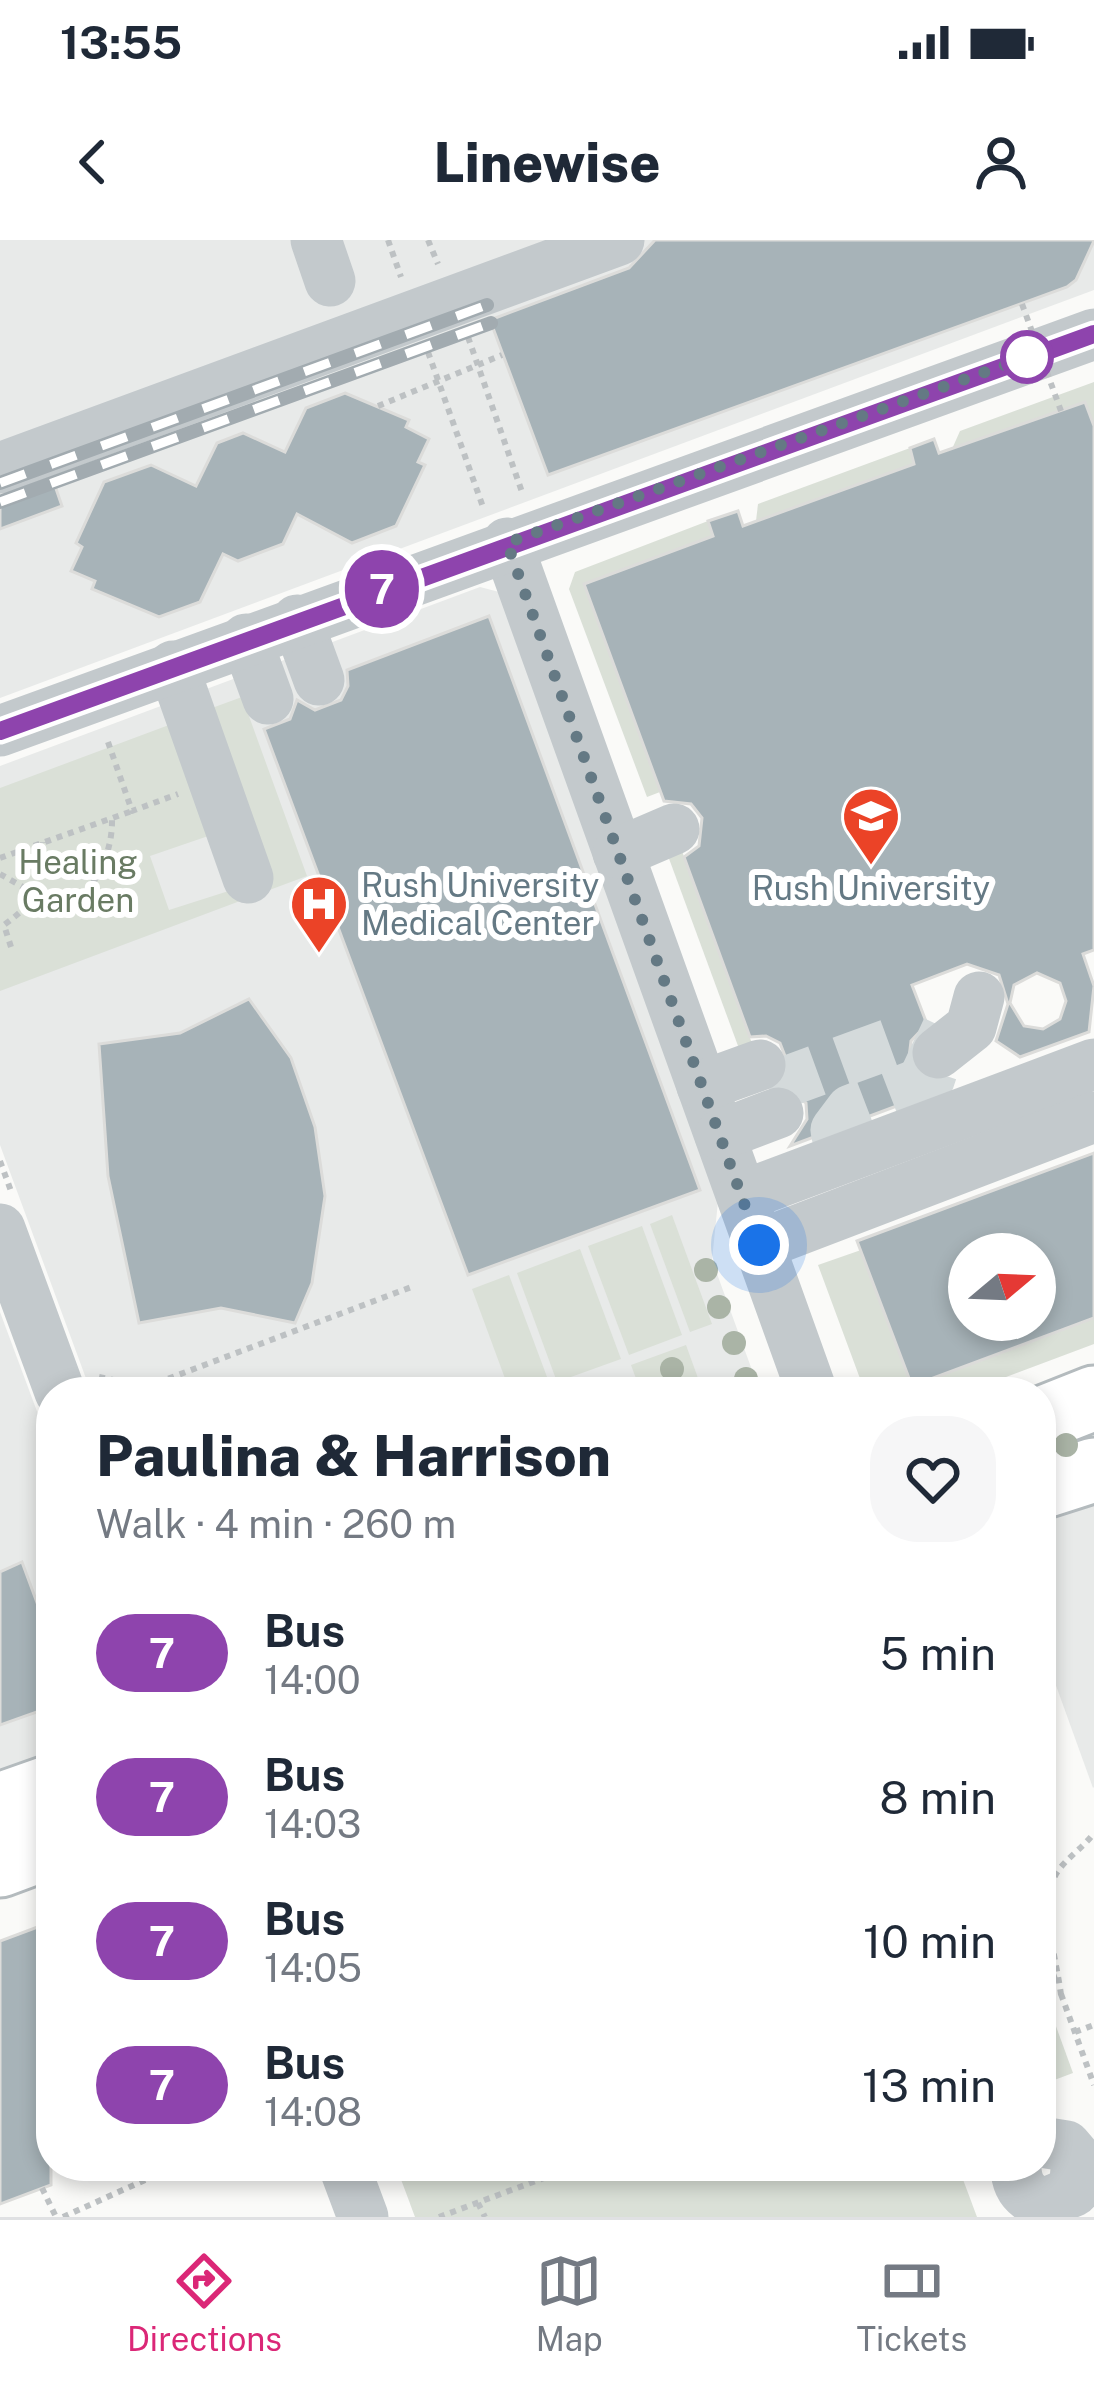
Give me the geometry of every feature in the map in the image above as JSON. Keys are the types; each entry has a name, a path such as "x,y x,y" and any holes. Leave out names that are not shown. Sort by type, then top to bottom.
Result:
{"main road":[{"path":"1056,1413 1094,1398"},
{"path":"1056,1482 1094,1470"},
{"path":"0,1805 36,1792"},
{"path":"0,1865 36,1852"}],"street":[{"path":"0,468 619,240"},
{"path":"0,730 297,620 495,525 1094,334"},
{"path":"495,525 807,1377"},
{"path":"297,620 319,680"},
{"path":"246,640 268,700"},
{"path":"173,666 248,878"},
{"path":"612,836 668,813"},
{"path":"938,1053 971,1027 979,997"},
{"path":"742,1196 842,1148 1094,1064"},
{"path":"711,1111 769,1089"},
{"path":"759,1245 1094,1118"},
{"path":"4,1254 75,1377"},
{"path":"1018,2181 1028,2198 1078,2206 1077,2158 1066,2146 1056,2144"},
{"path":"350,2181 363,2217"}],"path":[{"path":"388,240 434,308 522,492"},
{"path":"428,240 434,308 495,525"},
{"path":"1022,304 1060,410"},
{"path":"378,406 502,355"},
{"path":"107,742 132,811"},
{"path":"0,858 183,792"},
{"path":"71,914 103,866 112,842 112,818"},
{"path":"11,947 4,925 30,909 37,894 44,842"},
{"path":"0,874 82,920"},
{"path":"173,1377 414,1286"},
{"path":"1056,1873 1094,1833"},
{"path":"1056,1954 1061,1995"},
{"path":"1056,1981 1094,2085"},
{"path":"1075,2032 1094,2025"},
{"path":"42,2188 60,2217 142,2181"},
{"path":"439,2217 536,2181"},
{"path":"478,2203 484,2217"}],"shaded area":[{"path":"0,240 1094,240 1094,290 0,698"},
{"name":"Rush University Medical Center","path":"480,587 503,593 720,1182 712,1260 755,1377 85,1377 0,1145 0,766"},
{"path":"0,1312 36,1409 36,1759 0,1772"},
{"path":"1094,1499 1093,1788 1056,1686 1056,1513"}],"green space":[{"path":"1094,382 1094,426 1084,402 952,449 960,431"},
{"path":"910,448 914,464 756,521 758,504"},
{"path":"708,521 713,536 584,584 660,792 647,797 569,589 575,572"},
{"name":"Healing Garden","path":"242,697 307,876 0,991 0,788 177,722 217,833 150,856 169,910 263,880 201,712"},
{"path":"678,840 754,1049 741,1054 664,845"},
{"path":"672,1215 712,1324 690,1332 650,1224"},
{"path":"642,1226 682,1335 629,1355 588,1246"},
{"path":"580,1249 621,1359 571,1377 555,1377 517,1273"},
{"path":"861,1250 909,1377 859,1377 818,1265"},
{"path":"509,1275 547,1377 504,1377 472,1289"},
{"path":"1094,1318 1094,1344 1006,1377 934,1377 1032,1341 1056,1341 1056,1332"},
{"path":"686,1345 698,1377 635,1377 631,1365"},
{"path":"1056,2026 1073,2073 1056,2079"},
{"path":"402,2181 964,2181 977,2217 415,2217"}],"building":[{"path":"655,240 1094,241 1076,280 1067,287 548,475 490,320 629,268"},
{"path":"345,393 409,420 406,427 429,439 418,462 425,465 396,526 352,543 297,514 283,544 238,561 223,554 200,602 159,617 92,589 95,581 71,571 82,547 76,543 104,482 151,465 196,486 217,443 243,433 285,452 306,408"},
{"name":"Rush University Medical Center","path":"1085,402 1094,426 1094,950 1083,954 1094,986 1089,1032 1020,1057 996,1041 1008,1004 999,975 967,964 912,985 927,1024 911,1041 909,1058 926,1080 948,1080 950,1086 790,1146 807,1119 806,1103 783,1084 790,1069 780,1043 766,1036 750,1037 684,857 699,846 702,818 691,804 664,801 584,584 713,536 708,521 738,511 743,526 914,464 910,448 934,439 939,453","holes":["1037,973 1060,983 1066,1001 1060,1019 1043,1029 1024,1026 1010,1003 1014,985"]},
{"path":"53,480 62,506 0,529 0,497"},
{"path":"489,616 700,1190 468,1275 264,729 290,719 297,700 315,710 341,700 348,686 347,670"},
{"path":"249,999 291,1058 315,1127 325,1196 312,1283 295,1323 221,1308 139,1323 108,1176 99,1044 180,1033"},
{"path":"1094,1153 1094,1318 1056,1332 1056,1233 948,1233 948,1341 1032,1341 936,1377 909,1377 857,1241"},
{"path":"22,1562 36,1600 36,1712 0,1725 0,1572"},
{"path":"36,1928 36,2181 51,2181 51,2185 0,2204 0,1941"}],"tunnel":[{"path":"769,1088 906,1038 938,1053"},
{"path":"838,1140 836,1130 851,1110 929,1080 938,1053"}],"railway":[{"path":"0,483 487,305"},
{"path":"0,502 491,323"}],"bus line":[{"name":"7","path":"0,731 507,543 1094,334"}],"place":[{"name":"Rush University","path":"871,867"},
{"name":"Rush University Medical Center","path":"319,955"}],"route":[{"path":"759,1245 507,543 1027,357"}]}
